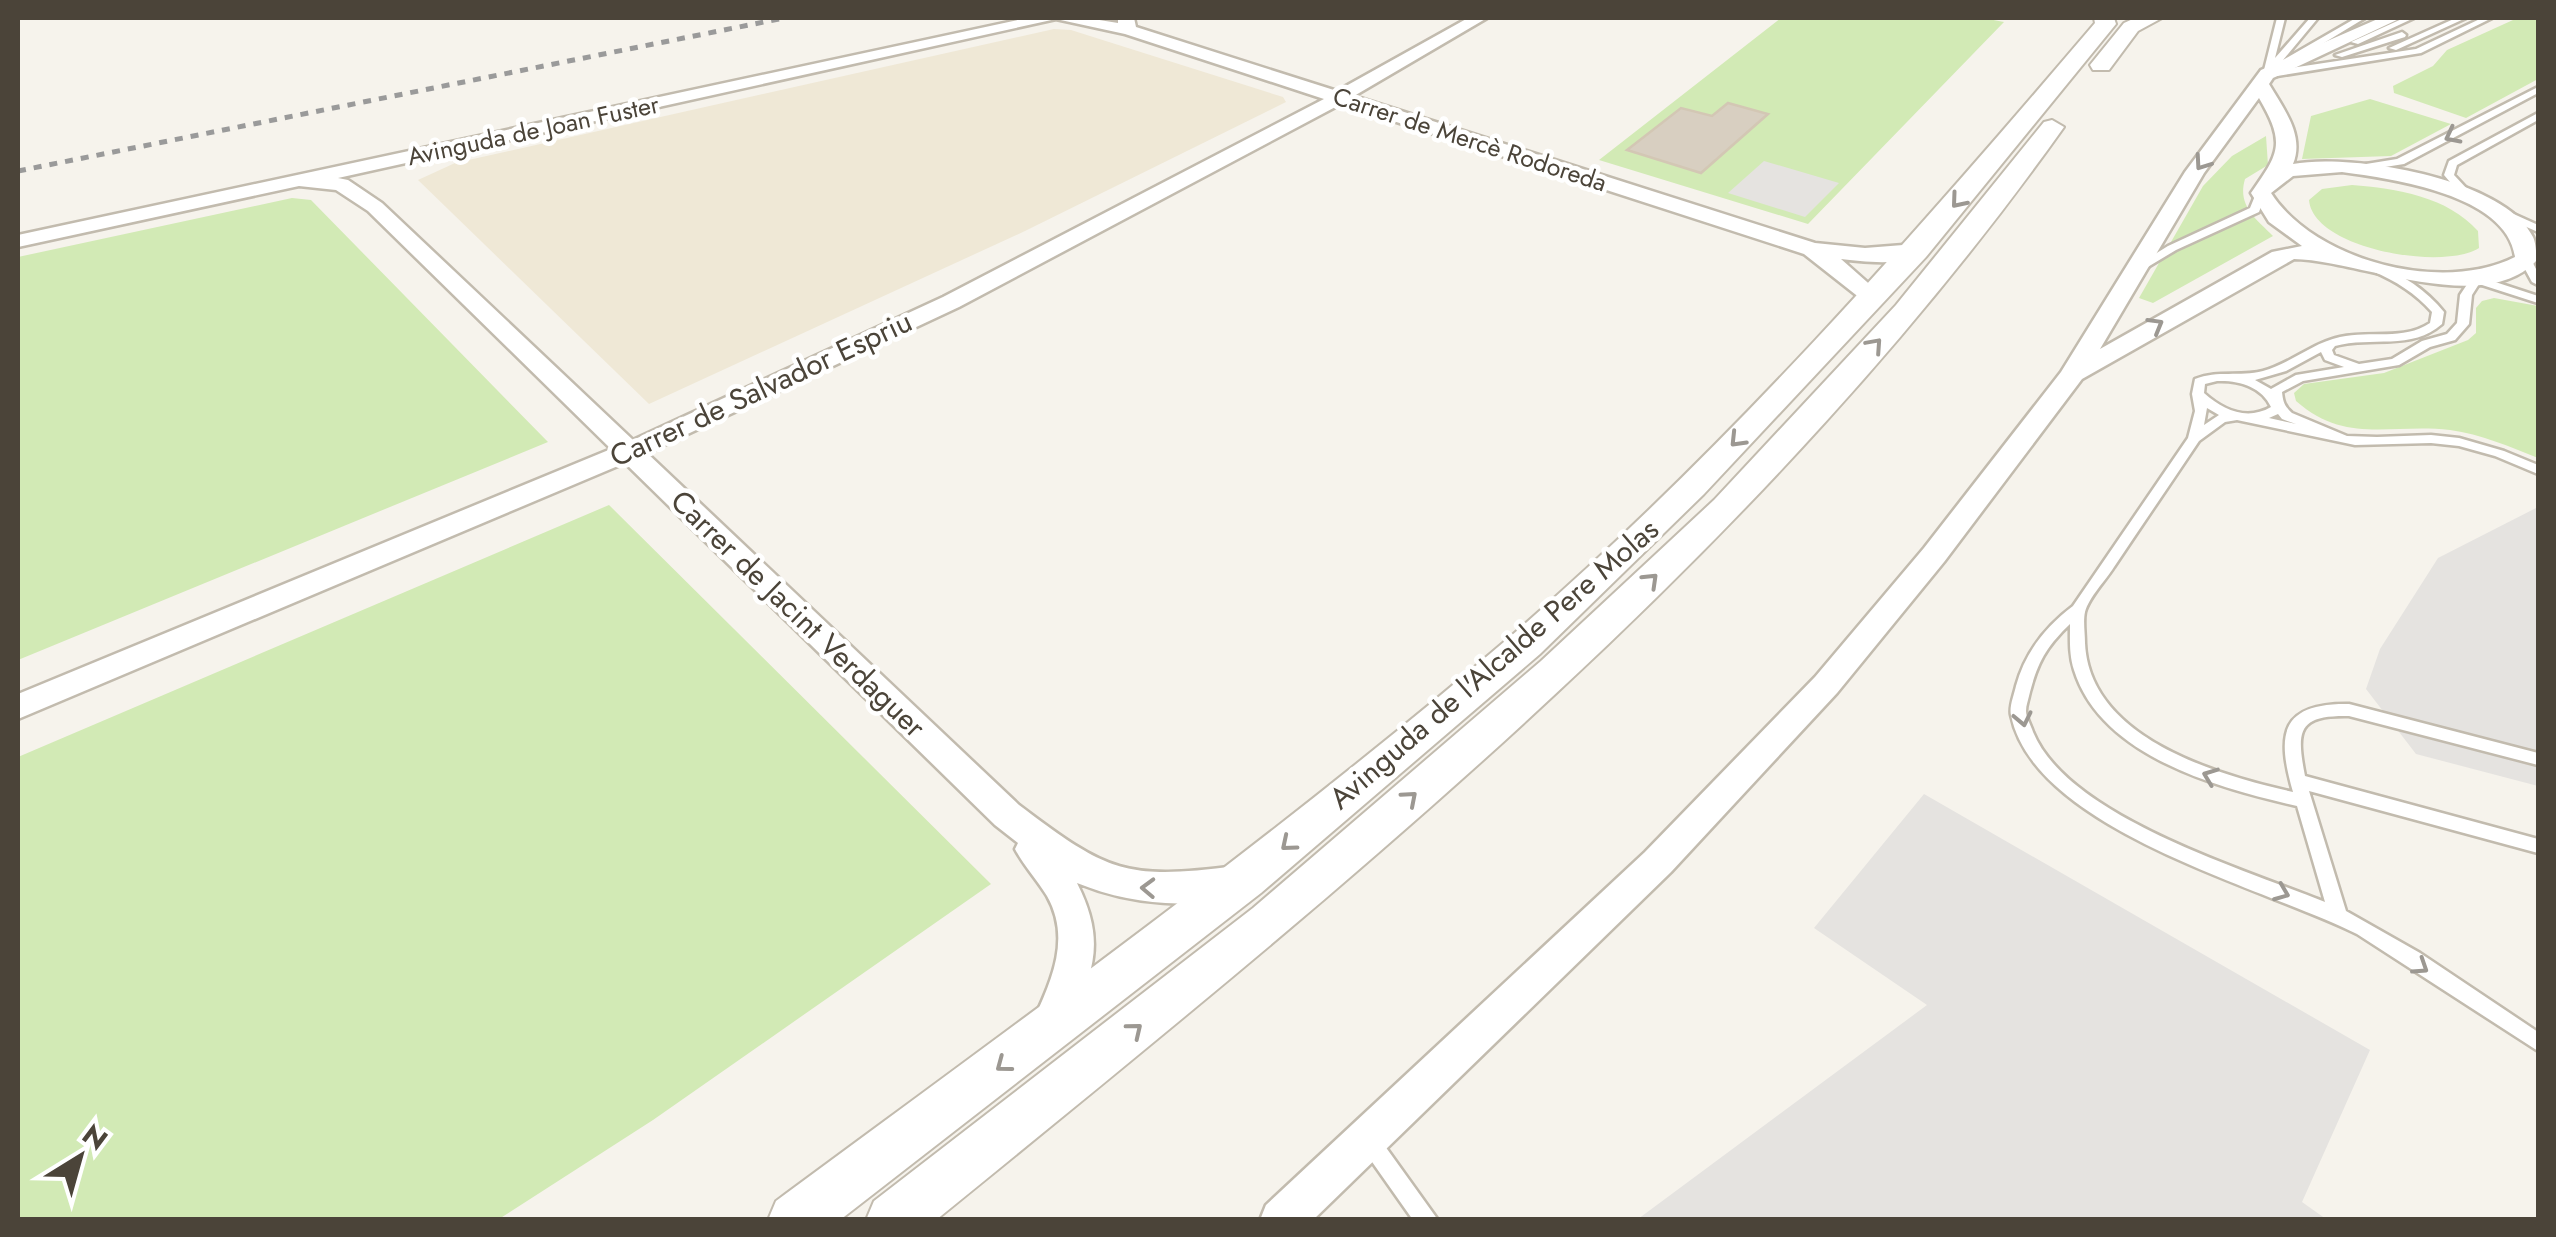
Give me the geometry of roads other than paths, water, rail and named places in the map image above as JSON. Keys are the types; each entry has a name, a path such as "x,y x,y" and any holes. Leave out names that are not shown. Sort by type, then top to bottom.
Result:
{"street":[{"name":"Avinguda de Joan Fuster","path":"18,229 995,18"},
{"name":"Avinguda de Joan Fuster","path":"18,241 1048,18"},
{"name":"Carrer de Mercè Rodoreda","path":"1064,18 1127,24 1341,98 1812,249 1864,256 1916,251"},
{"name":"Carrer de Salvador Espriu","path":"18,707 629,452 1059,249 1341,98 1479,18"},
{"name":"Avinguda de l'Alcalde Pere Molas","path":"796,1220 1245,880 1526,644 1692,487 1916,251 2106,24 2104,18"},
{"name":"Avinguda de l'Alcalde Pere Molas","path":"893,1220 1269,922 1569,658 1726,508 1893,325 2131,27 2152,18"},
{"path":"1282,1220 1658,862 1826,685 1934,556 2072,375 2195,172 2263,79 2393,18"},
{"path":"2263,79 2284,126 2288,159 2284,169 2265,186"},
{"path":"373,204 371,192 376,180 408,158"},
{"path":"2072,375 2280,256 2314,252 2408,274 2476,279 2499,275 2532,256 2520,232 2478,202 2412,178 2342,166 2286,171 2265,186"},
{"name":"Carrer de Jacint Verdaguer","path":"298,180 341,184 373,204 1007,815 1067,861 1099,880 1146,890 1245,880"},
{"path":"2265,186 2266,208 2283,226 2349,259"},
{"name":"Carrer de Mercè Rodoreda","path":"1812,249 1873,297"},
{"name":"Carrer de Jacint Verdaguer","path":"1007,815 1070,899 1080,940 1072,982 1046,1032"}],"lane":[{"path":"2263,79 2281,18"},
{"path":"2263,79 2300,18"},
{"path":"2263,79 2314,18"},
{"path":"2263,79 2330,24 2344,18"},
{"path":"2263,79 2362,18"},
{"path":"2263,79 2410,18"},
{"path":"2263,79 2388,42 2440,18"},
{"path":"2263,79 2402,46 2462,18"},
{"path":"2263,79 2418,52 2488,18"},
{"path":"2342,166 2376,167 2400,162 2538,90"},
{"path":"2538,116 2453,164 2448,175 2452,183 2478,202 2538,228"},
{"path":"2136,270 2172,248 2255,210 2265,186"},
{"path":"2532,256 2538,282"},
{"path":"2349,259 2418,291 2438,312 2438,319 2420,333 2330,343 2267,375 2199,382 2201,411 2194,438 2078,610 2052,628 2018,685 2023,727 2044,765 2093,810 2338,916 2538,1042"},
{"path":"2194,438 2222,418 2272,414 2276,390 2289,380 2368,368 2407,357 2459,330 2466,294 2476,279 2538,300"},
{"path":"2330,343 2326,350 2330,357 2348,366 2368,368"},
{"path":"2227,377 2253,384 2287,416 2344,439"},
{"path":"2198,394 2214,407 2344,439 2373,443 2449,440 2492,450 2538,470"},
{"path":"2078,610 2078,645 2084,678 2106,710 2122,725 2166,756 2204,774 2304,802"},
{"path":"2338,916 2298,781 2292,735 2301,718 2318,710 2349,710 2538,758"},
{"path":"2298,781 2538,846"},
{"path":"1368,1139 1427,1220"}],"railway":[{"path":"18,171 784,18"}]}
